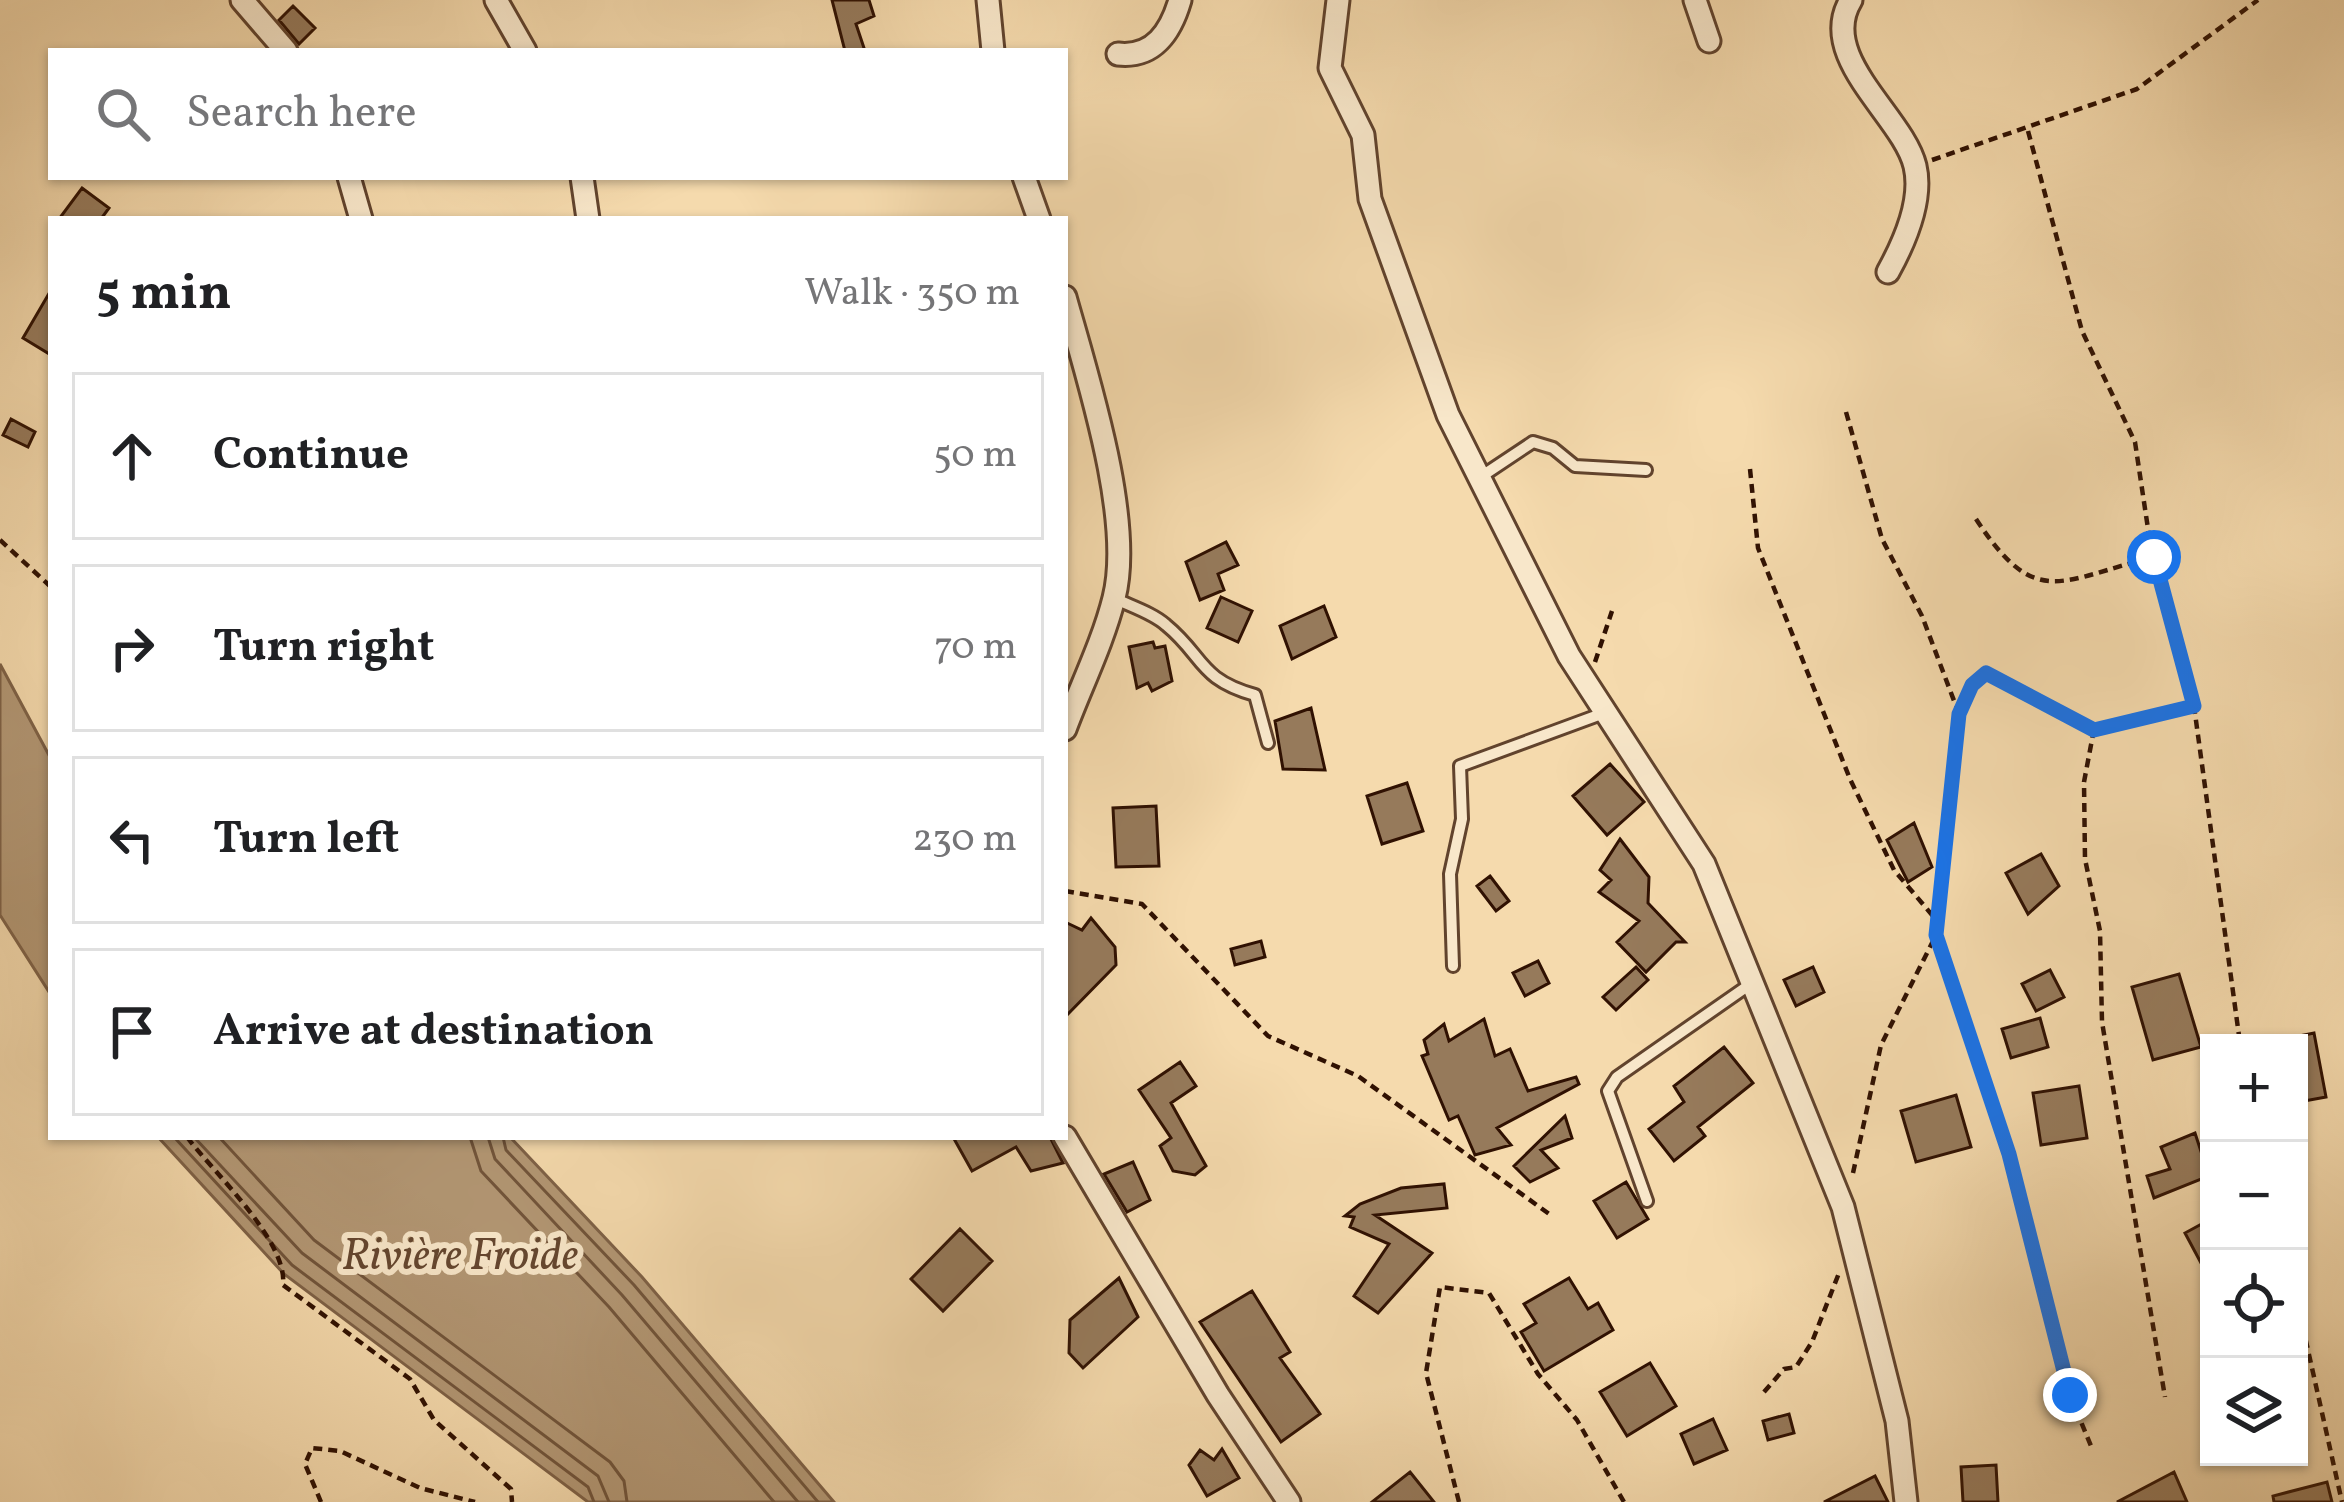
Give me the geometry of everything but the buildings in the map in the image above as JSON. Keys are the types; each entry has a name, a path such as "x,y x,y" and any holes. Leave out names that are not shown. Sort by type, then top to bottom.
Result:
{"street":[{"path":"242,0 283,48"},
{"path":"496,0 523,48"},
{"path":"988,0 993,48"},
{"path":"1118,54 1141,53 1159,42 1180,0"},
{"path":"1338,0 1330,68 1363,135 1370,199 1448,415 1587,686 1704,864 1755,981 1805,1125 1843,1207 1855,1247 1854,1269 1897,1421 1906,1502"},
{"path":"1695,0 1709,41"},
{"path":"1852,0 1846,9 1846,52 1915,165 1906,239 1888,272"},
{"path":"350,180 360,216"},
{"path":"582,180 588,216"},
{"path":"1025,180 1038,216"},
{"path":"1068,309 1116,506 1121,551 1114,598 1068,721"},
{"path":"1067,1140 1289,1502"}],"lane":[{"path":"1482,476 1533,442 1553,448 1575,466 1646,470"},
{"path":"1114,598 1166,624 1199,666 1229,688 1255,695 1268,742"},
{"path":"1453,966 1450,874 1462,819 1460,766 1604,713"},
{"path":"1647,1201 1608,1091 1617,1077 1755,981"}],"path":[{"path":"1915,165 2137,89 2258,0"},
{"path":"2028,130 2082,331 2135,442 2154,557 2194,706 2239,1034"},
{"path":"1846,412 1882,539 1922,616 1959,714"},
{"path":"1750,469 1758,548 1850,779 1894,870 1938,922"},
{"path":"1976,519 2004,562 2026,579 2055,581 2154,557"},
{"path":"0,540 48,584"},
{"path":"1587,686 1612,611"},
{"path":"1843,1207 1867,1126 1881,1046 1936,935 1959,714 1972,685 1986,673 2094,730 2194,706"},
{"path":"2094,730 2084,782 2085,859 2100,931 2102,1022 2165,1397"},
{"path":"1068,892 1142,904 1268,1036 1358,1076 1552,1216"},
{"path":"1936,935 2009,1154 2070,1395 2091,1446"},
{"path":"190,1140 253,1214 284,1274 283,1285 322,1319 410,1379 434,1420 511,1489 512,1502"},
{"path":"1764,1392 1784,1369 1796,1367 1812,1342 1834,1281 1855,1247"},
{"path":"1459,1502 1426,1372 1440,1287 1489,1294 1538,1374 1577,1420 1624,1502"},
{"path":"2308,1350 2342,1502"},
{"path":"321,1502 305,1464 312,1448 340,1451 420,1488 475,1502"}],"water":[{"path":"0,664 48,753 48,990 0,915"},
{"name":"Rivière Froide","path":"161,1140 513,1140 642,1277 834,1502 588,1502 284,1274"}],"route":[{"path":"2070,1395 2009,1154 1936,935 1959,714 1972,685 1986,673 2033,693 2094,730 2194,706 2154,557"}]}
